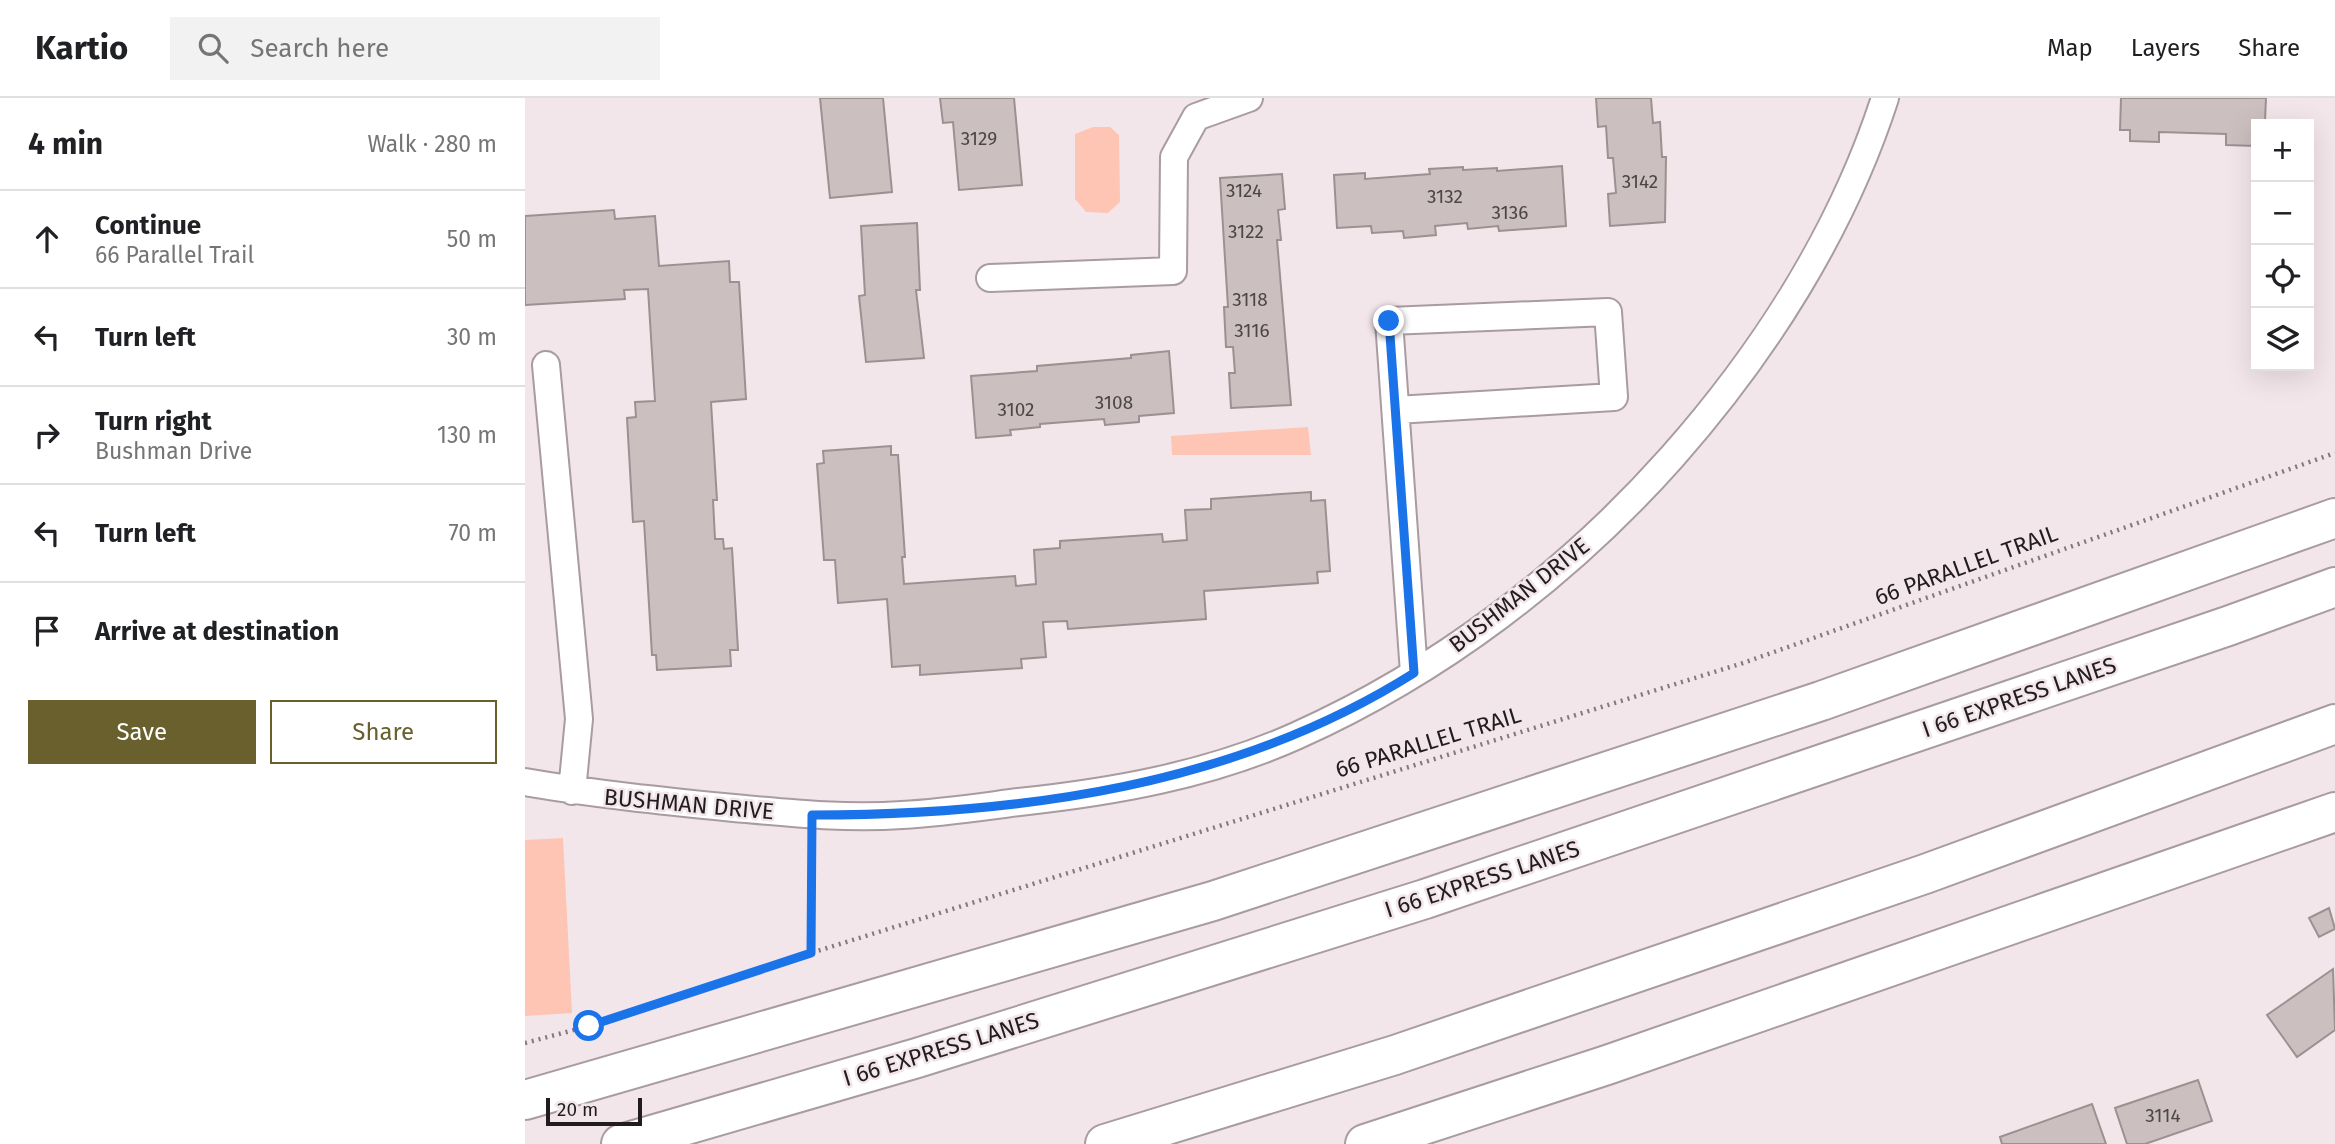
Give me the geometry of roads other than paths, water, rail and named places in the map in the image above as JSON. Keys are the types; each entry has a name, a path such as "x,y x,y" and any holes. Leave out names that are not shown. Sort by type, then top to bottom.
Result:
{"highway":[{"path":"525,1100 1213,901 1821,701 2335,519"},
{"name":"I 66 EXPRESS LANES","path":"621,1144 918,1058 1425,900 2335,587"},
{"path":"1105,1144 1395,1055 1925,874 2335,724"},
{"path":"1365,1144 1607,1065 2335,812"}],"street":[{"path":"990,278 1173,271 1174,157 1195,117 1249,98"},
{"name":"BUSHMAN DRIVE","path":"525,782 572,791 812,815 900,815 1117,790 1201,770 1293,737 1374,698 1476,633 1554,573 1635,499 1709,415 1761,345 1804,276 1845,198 1885,98"},
{"path":"1396,410 1614,397 1608,312 1389,321 1414,673"},
{"path":"546,365 579,719 572,791"}]}
